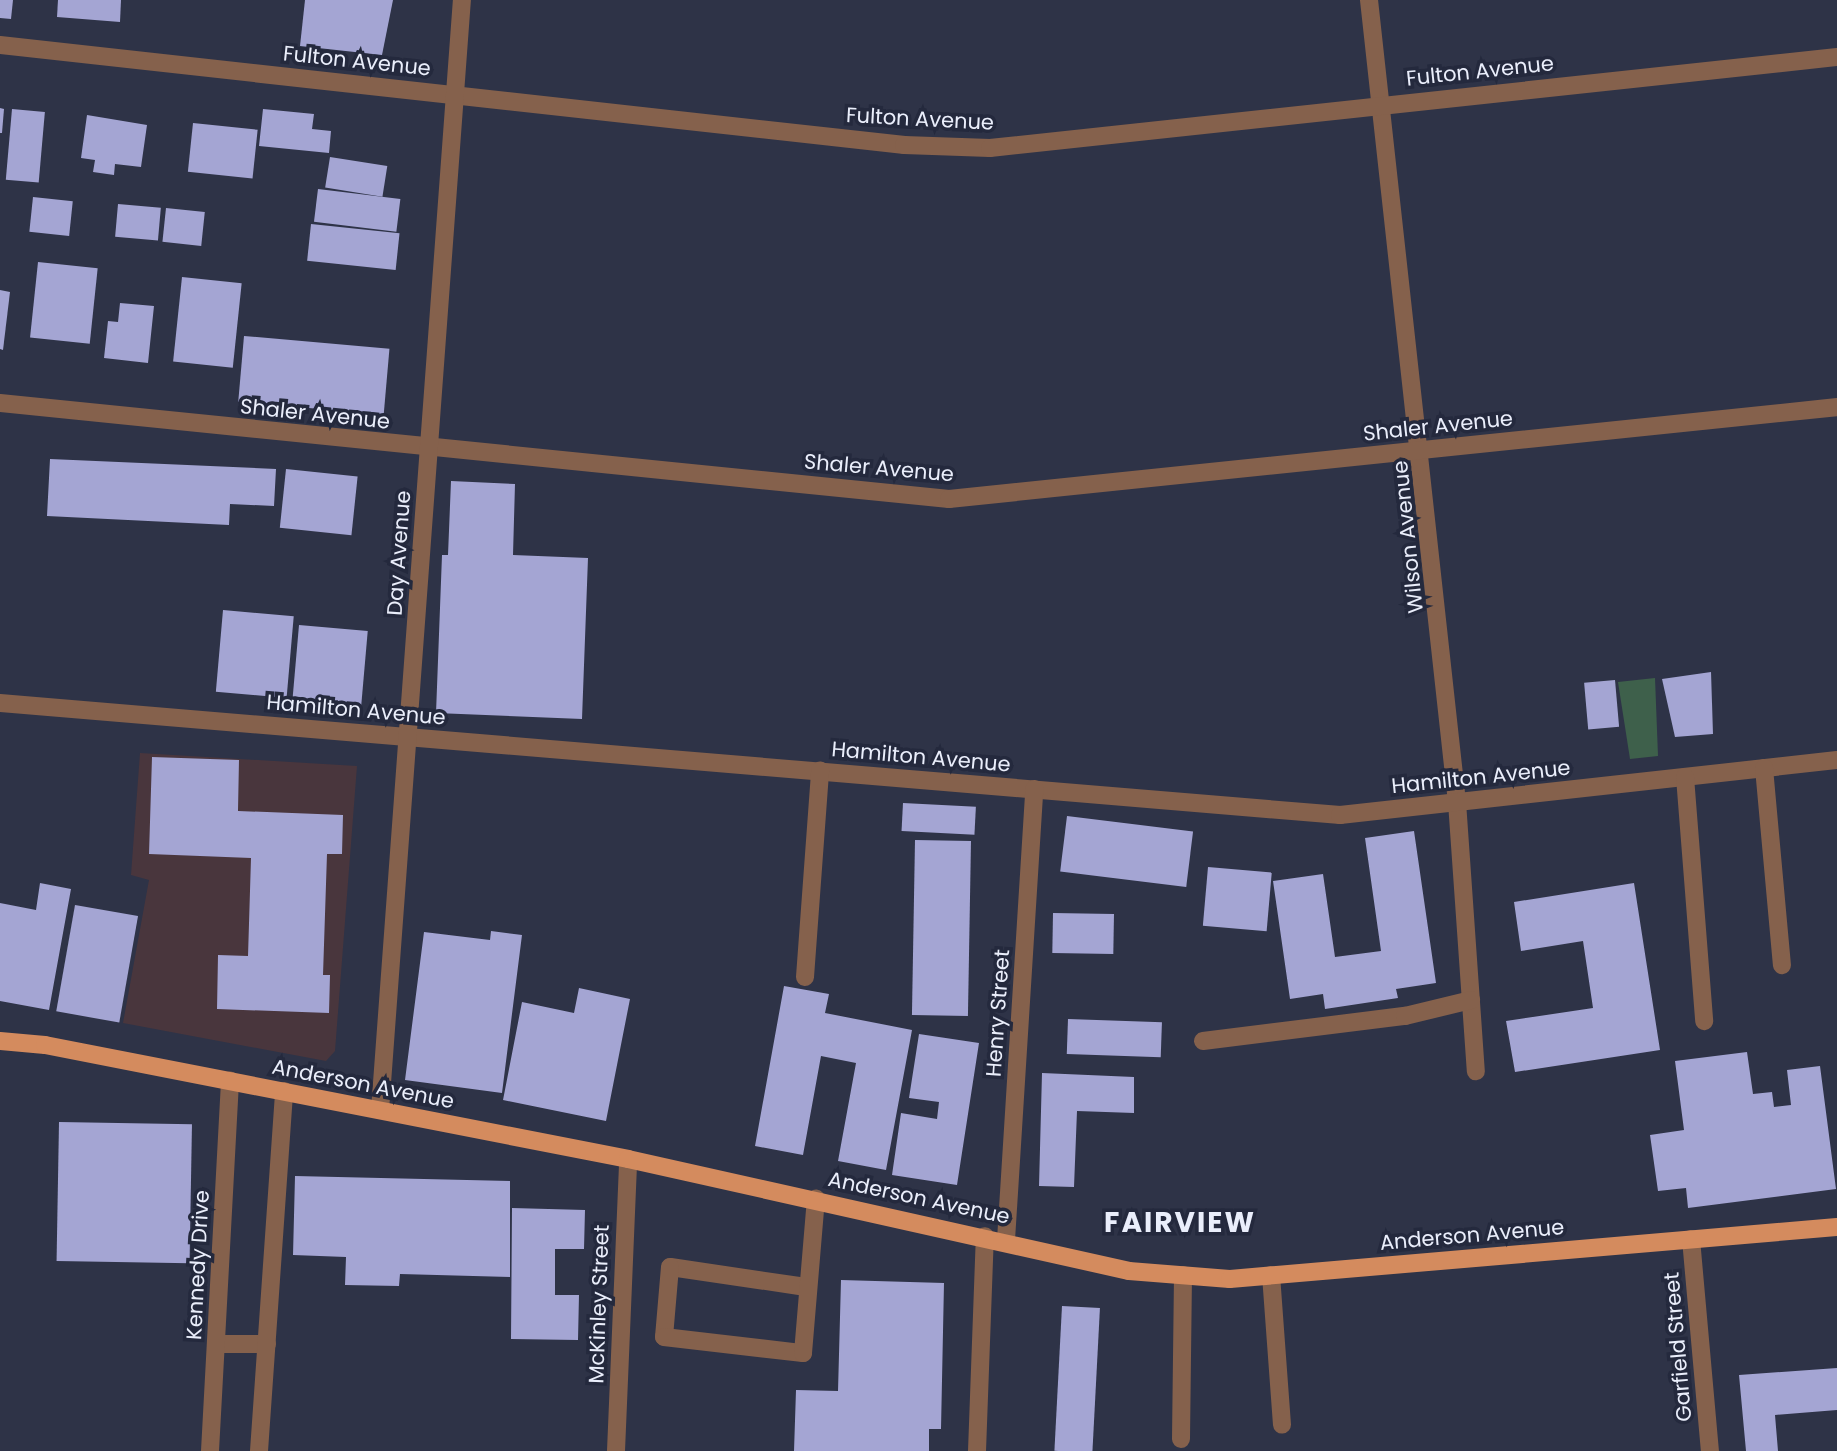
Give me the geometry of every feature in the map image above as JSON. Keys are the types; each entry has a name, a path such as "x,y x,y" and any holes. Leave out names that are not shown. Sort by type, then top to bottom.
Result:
{"main road":[{"name":"Anderson Avenue","path":"0,1041 284,1091 628,1159 1006,1240 1129,1271 1230,1279 1837,1227"}],"street":[{"name":"Day Avenue","path":"380,1110 462,0"},
{"name":"Wilson Avenue","path":"1369,0 1378,105 1422,450 1457,802 1476,1071"},
{"name":"Fulton Avenue","path":"0,45 904,145 990,148 1837,57"},
{"name":"Shaler Avenue","path":"0,403 429,449 950,499 1837,407"},
{"name":"Hamilton Avenue","path":"0,703 1340,816 1837,760"},
{"path":"1764,768 1782,965"},
{"path":"805,977 820,771"},
{"path":"1685,777 1704,1021"},
{"name":"Henry Street","path":"1006,1240 1034,789"},
{"path":"1203,1041 1405,1016 1471,1000"},
{"name":"Kennedy Drive","path":"210,1451 230,1081"},
{"path":"259,1451 284,1091"},
{"name":"McKinley Street","path":"616,1451 628,1159"},
{"path":"806,1287 670,1267 664,1337 803,1353 806,1287 816,1199"},
{"path":"976,1451 985,1236"},
{"name":"Garfield Street","path":"1691,1239 1710,1451"},
{"path":"1181,1439 1183,1275"},
{"path":"1272,1275 1282,1425"},
{"path":"217,1344 267,1344"}],"shaded area":[{"path":"140,753 357,766 335,1051 326,1061 123,1023 149,880 131,875"}],"green space":[{"path":"1655,678 1658,756 1630,759 1618,682"}],"building":[{"path":"0,0 13,0 11,19 0,18"},
{"path":"58,0 121,0 120,22 57,17"},
{"path":"305,0 393,0 382,55 300,46"},
{"path":"0,108 4,109 2,133 0,133"},
{"path":"12,109 45,112 39,183 6,180"},
{"path":"263,109 314,114 312,129 331,131 329,153 259,146"},
{"path":"87,115 147,125 141,167 115,164 114,175 93,172 95,160 81,158"},
{"path":"193,123 258,130 253,179 188,172"},
{"path":"330,157 387,166 382,197 325,188"},
{"path":"318,189 400,199 396,232 314,222"},
{"path":"33,197 73,201 69,236 29,232"},
{"path":"118,204 161,208 158,241 115,237"},
{"path":"166,208 205,212 201,246 162,242"},
{"path":"311,224 400,233 396,270 307,261"},
{"path":"38,262 98,268 90,344 30,338"},
{"path":"182,277 242,283 233,368 173,362"},
{"path":"0,290 10,292 3,350 0,349"},
{"path":"120,303 154,306 148,363 104,358 108,321 118,322"},
{"path":"244,336 389,349 384,414 238,402"},
{"path":"50,459 276,469 274,506 230,504 229,525 47,516"},
{"path":"286,469 358,477 351,535 280,528"},
{"path":"451,481 515,484 513,555 588,558 582,719 436,713 442,555 448,555"},
{"path":"223,610 294,616 287,698 216,692"},
{"path":"299,625 368,631 361,708 292,702"},
{"path":"1711,672 1713,734 1675,737 1662,679"},
{"path":"1615,680 1619,727 1588,730 1584,683"},
{"path":"152,757 239,760 238,811 343,815 342,854 327,854 323,975 330,975 329,1013 217,1009 218,955 248,956 251,858 149,854"},
{"path":"903,803 976,807 974,835 902,831"},
{"path":"1067,816 1193,831 1186,887 1060,872"},
{"path":"1414,831 1436,983 1396,989 1398,998 1325,1009 1323,994 1290,999 1273,881 1323,874 1335,957 1381,951 1365,838"},
{"path":"915,840 971,841 968,1016 912,1015"},
{"path":"1208,867 1272,873 1267,931 1203,926"},
{"path":"40,883 71,889 49,1010 0,1001 0,903 36,910"},
{"path":"1634,883 1660,1050 1515,1072 1506,1021 1593,1008 1583,941 1521,951 1514,902"},
{"path":"75,905 138,916 119,1022 56,1011"},
{"path":"1053,913 1114,914 1113,954 1052,953"},
{"path":"491,931 522,935 502,1093 405,1080 424,932 490,940"},
{"path":"784,986 829,994 825,1013 912,1030 886,1170 838,1161 856,1063 821,1056 803,1155 755,1146"},
{"path":"579,988 630,999 606,1121 503,1100 522,1002 574,1013"},
{"path":"1068,1019 1162,1022 1161,1057 1067,1054"},
{"path":"919,1034 979,1043 957,1185 892,1175 901,1113 937,1119 939,1102 909,1098"},
{"path":"1747,1052 1753,1094 1772,1092 1774,1107 1791,1105 1787,1070 1820,1066 1836,1189 1688,1208 1686,1188 1658,1191 1650,1135 1684,1130 1675,1061"},
{"path":"1042,1073 1134,1077 1134,1113 1077,1111 1074,1187 1039,1186"},
{"path":"59,1122 192,1124 190,1263 57,1261"},
{"path":"295,1176 510,1181 510,1277 400,1274 399,1286 345,1285 346,1257 293,1255"},
{"path":"512,1208 585,1210 584,1249 555,1249 555,1295 579,1295 578,1340 511,1339"},
{"path":"841,1280 944,1283 941,1429 929,1429 929,1451 794,1451 796,1390 838,1391"},
{"path":"1062,1306 1100,1308 1092,1451 1054,1451"},
{"path":"1837,1368 1837,1410 1775,1415 1778,1451 1746,1451 1739,1375"}],"district":[{"name":"FAIRVIEW","path":"1180,1223"}]}
